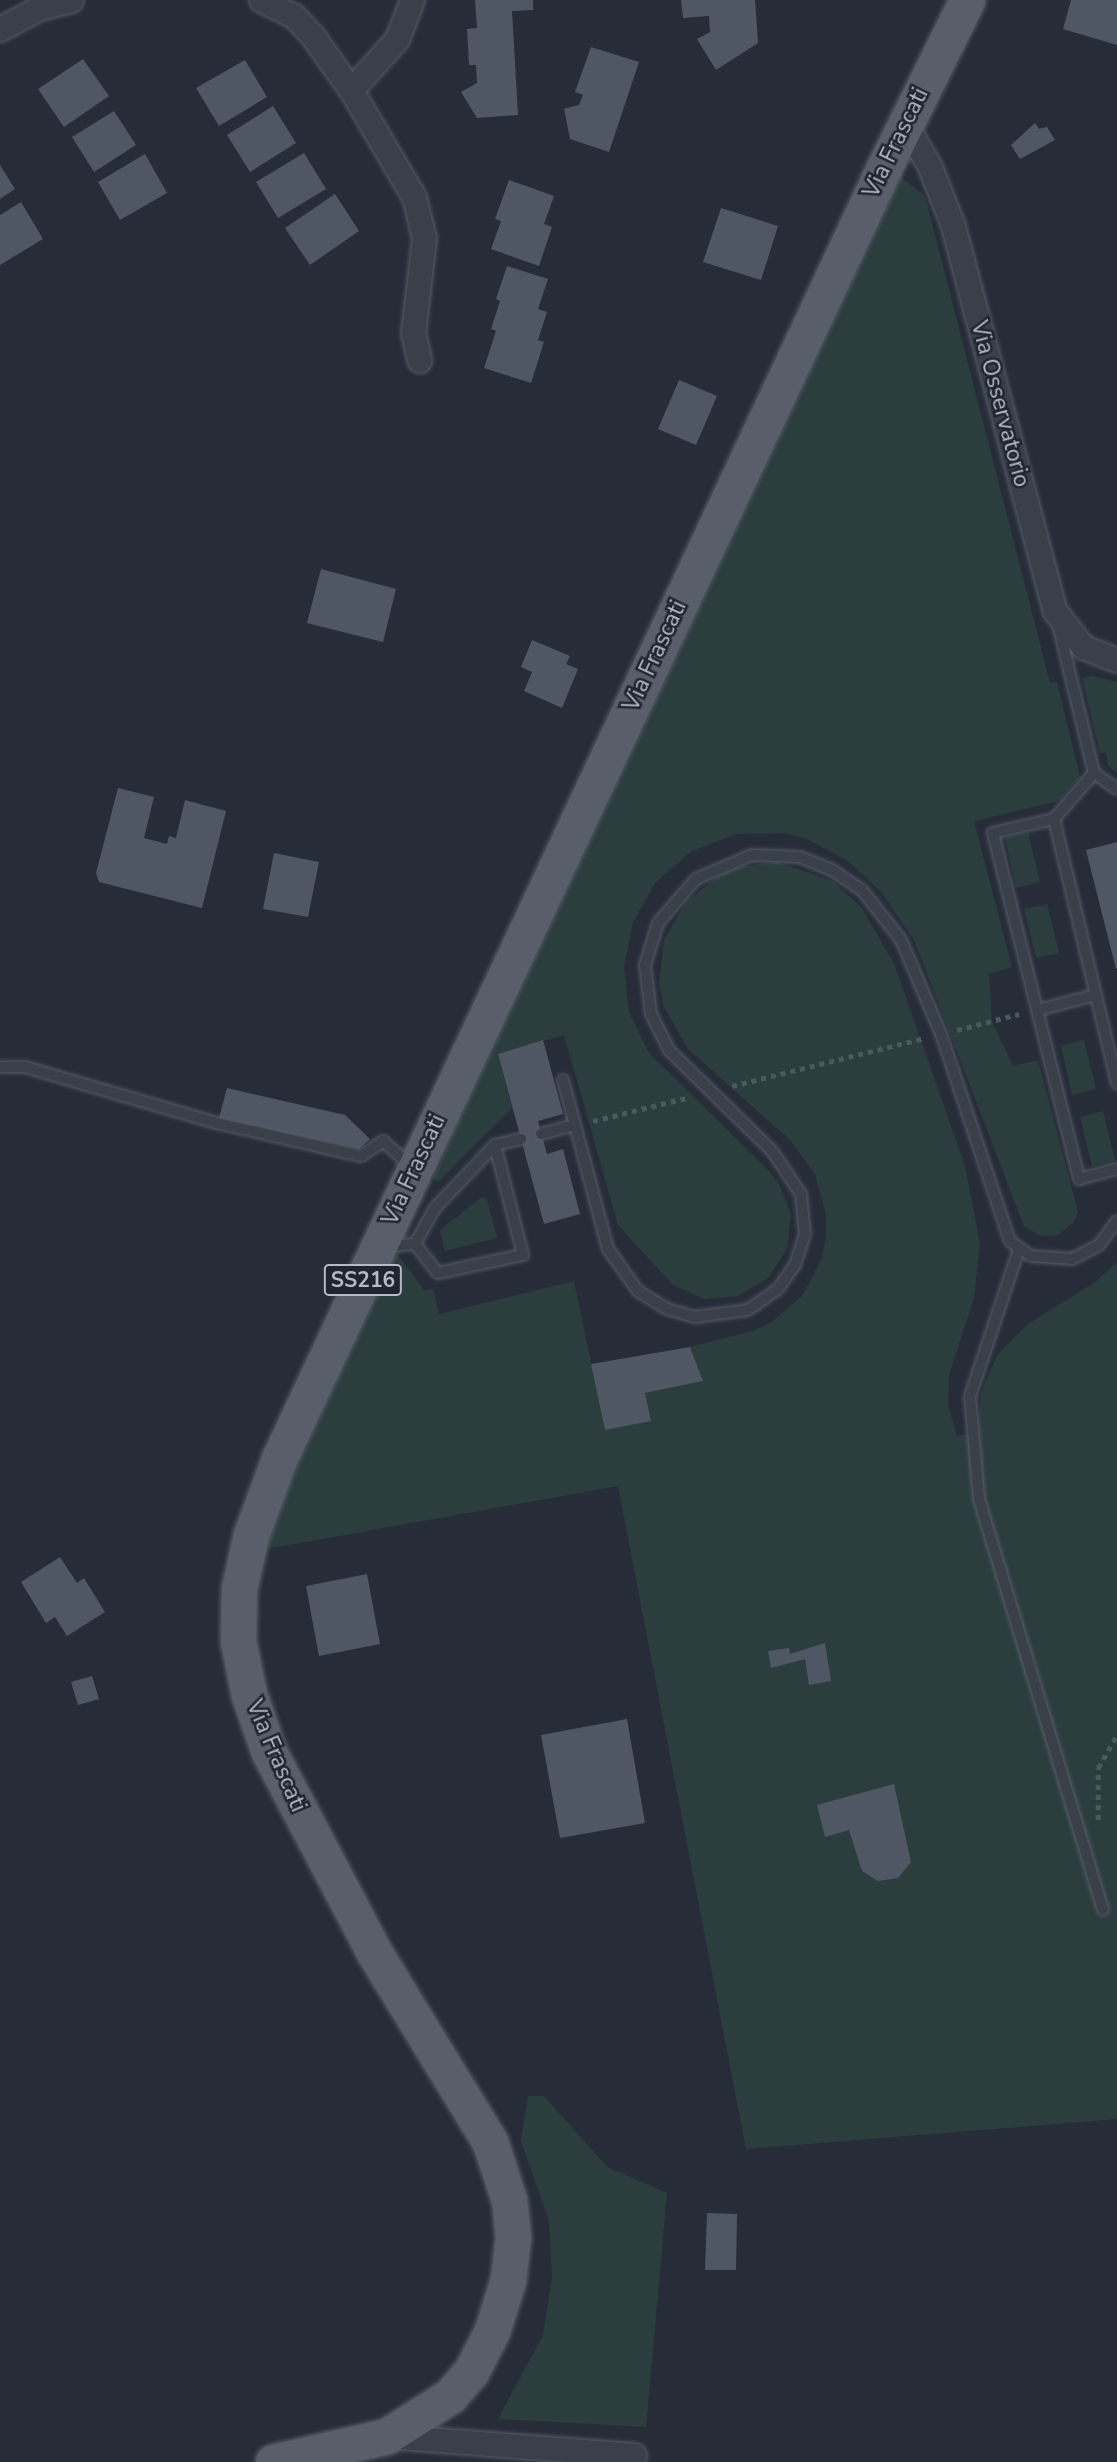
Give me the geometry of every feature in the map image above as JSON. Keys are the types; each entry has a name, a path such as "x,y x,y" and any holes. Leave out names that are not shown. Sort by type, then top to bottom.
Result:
{"main road":[{"name":"Via Frascati","path":"273,2462 387,2436 422,2418 450,2396 482,2352 510,2269 509,2200 486,2134 373,1950 276,1769 249,1695 237,1625 246,1553 265,1493 378,1247 905,124 967,0"}],"street":[{"path":"0,29 39,8 71,0"},
{"path":"261,0 294,16 351,90 403,177 421,219 424,259 413,333 419,360"},
{"path":"351,90 397,39 412,0"},
{"name":"Via Osservatorio","path":"905,124 936,180 953,226 1055,611 1083,647 1117,660"},
{"name":"Via Frascati","path":"387,2436 634,2455"}],"lane":[{"path":"1055,611 1094,773 1117,789"},
{"path":"1094,773 1054,819 993,833 1079,1179 1117,1169"},
{"path":"1054,819 1117,1084"},
{"path":"562,1080 608,1248 638,1292 667,1310 695,1317 730,1315 764,1301 788,1278 805,1235 806,1209 786,1166 669,1050 658,1031 646,994 645,965 658,923 696,879 739,858 763,853 800,857 832,870 862,890 901,940 941,1034 1004,1231 1019,1249 1044,1259 1072,1259 1099,1245 1117,1221"},
{"path":"1038,1010 1095,995"},
{"path":"0,1067 25,1067 217,1123 361,1156 383,1141 414,1170"},
{"path":"541,1134 575,1125"},
{"path":"415,1244 435,1208 495,1145 521,1139"},
{"path":"415,1244 438,1273 523,1255 495,1145"},
{"path":"378,1247 415,1244"},
{"path":"1019,1249 970,1396 979,1499 1103,1910"}],"path":[{"path":"575,1125 1038,1010"},
{"path":"1099,1824 1098,1768 1117,1735"}],"shaded area":[{"path":"900,176 925,196 1050,683 1057,682 1080,777 1059,801 974,821 1012,967 989,974 992,1021 1013,1066 1038,1060 1078,1212 1074,1222 1058,1235 1040,1236 1024,1226 914,940 881,892 848,861 807,839 783,833 736,834 692,851 656,882 633,922 624,967 629,1012 649,1053 767,1169 778,1182 791,1214 787,1249 768,1278 738,1296 704,1299 673,1285 618,1225 564,1035 498,1054 512,1108 438,1182 433,1179 484,1059"},
{"path":"1093,676 1117,682 1117,773 1108,766 1106,752 1100,753 1082,678"},
{"path":"1028,833 1040,882 1016,888 1005,838"},
{"path":"777,862 833,881 862,908 895,966 965,1166 980,1244 974,1298 949,1375 948,1405 957,1436 978,1432 981,1393 997,1355 1028,1324 1094,1283 1117,1262 1117,2119 746,2149 618,1486 250,1552 383,1256 398,1255 425,1291 433,1289 439,1314 574,1281 605,1430 650,1421 645,1393 703,1381 690,1347 753,1331 772,1322 803,1295 822,1258 826,1237 826,1215 815,1174 790,1140 688,1049 663,1005 659,983 664,940 686,902 720,875 738,867"},
{"path":"1047,904 1059,953 1036,958 1024,909"},
{"path":"1084,1040 1096,1089 1072,1095 1061,1046"},
{"path":"1103,1111 1115,1160 1092,1166 1080,1117"},
{"path":"482,1197 487,1199 497,1238 445,1251 440,1230"},
{"path":"528,2096 544,2096 607,2167 667,2193 646,2427 498,2419 543,2335 552,2277 549,2221 521,2141"}],"building":[{"path":"475,0 533,0 533,10 512,11 518,115 477,118 461,92 477,83 476,65 469,65 467,29 477,28"},
{"path":"681,0 755,0 758,43 716,70 697,39 710,32 709,16 683,18"},
{"path":"1071,0 1117,0 1117,45 1063,29"},
{"path":"591,47 639,62 609,152 570,139 564,109 579,105 583,95 575,92"},
{"path":"83,59 109,96 64,127 38,89"},
{"path":"245,60 267,97 219,126 196,88"},
{"path":"273,106 296,143 250,172 227,135"},
{"path":"114,111 136,145 94,172 72,137"},
{"path":"1035,123 1039,129 1047,127 1055,140 1020,159 1011,145"},
{"path":"304,153 326,189 278,218 256,182"},
{"path":"145,154 167,193 120,220 98,182"},
{"path":"0,165 15,189 0,199"},
{"path":"509,180 554,196 544,224 552,227 539,266 491,249 501,221 495,219"},
{"path":"335,194 359,231 310,265 285,228"},
{"path":"21,202 43,239 0,265 0,215"},
{"path":"721,208 778,226 761,280 703,262"},
{"path":"507,266 548,279 538,309 547,312 538,340 544,342 531,383 484,368 496,331 491,329 500,301 496,299"},
{"path":"679,380 717,396 696,445 658,429"},
{"path":"321,569 396,589 383,642 307,623"},
{"path":"532,640 570,656 566,664 578,669 562,708 524,691 532,672 521,667"},
{"path":"118,788 154,797 144,838 167,844 169,836 176,838 185,800 226,811 202,908 99,882 96,873"},
{"path":"1117,842 1117,969 1116,969 1086,850"},
{"path":"274,853 319,862 308,917 263,909"},
{"path":"543,1040 563,1114 538,1121 547,1154 563,1149 580,1214 544,1224 498,1054"},
{"path":"227,1088 345,1115 370,1139 359,1149 219,1118"},
{"path":"690,1347 703,1381 645,1393 651,1421 605,1430 591,1364"},
{"path":"60,1557 77,1583 84,1578 105,1612 67,1636 55,1617 46,1623 21,1582"},
{"path":"367,1574 380,1644 319,1656 306,1586"},
{"path":"825,1643 831,1681 809,1685 805,1659 771,1668 768,1651 789,1648 790,1654"},
{"path":"92,1676 99,1699 78,1705 71,1682"},
{"path":"627,1719 645,1823 560,1838 541,1735"},
{"path":"894,1784 911,1862 898,1878 878,1881 862,1871 849,1830 825,1837 817,1805"},
{"path":"707,2213 737,2214 736,2270 705,2270"}]}
